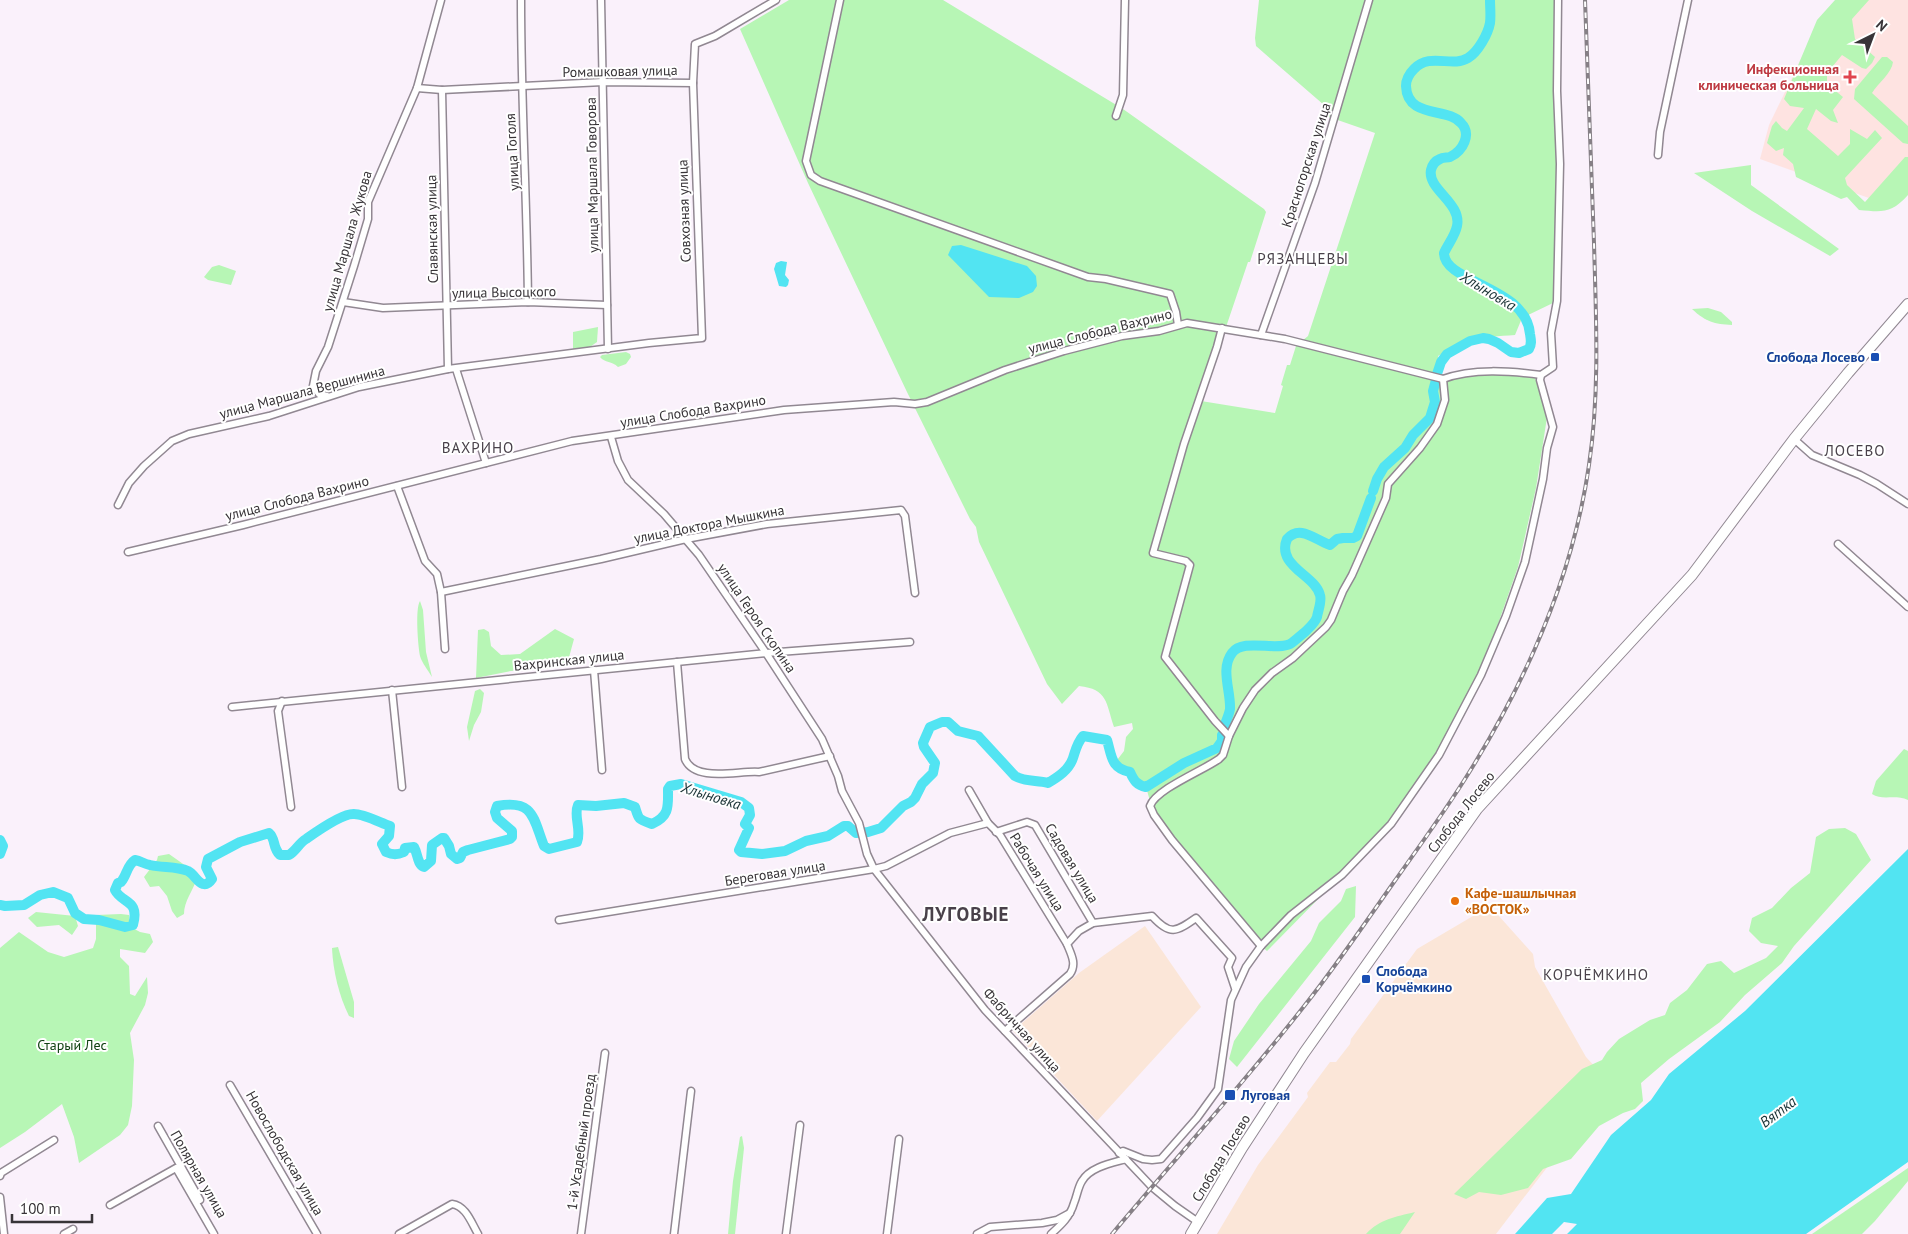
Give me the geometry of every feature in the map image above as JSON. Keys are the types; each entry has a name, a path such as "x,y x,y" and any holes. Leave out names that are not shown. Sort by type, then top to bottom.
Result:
{"main road":[{"name":"Слобода Лосево","path":"1191,1234 1242,1148 1304,1053 1477,810 1692,575 1794,439 1908,304"}],"street":[{"name":"улица Маршала Жукова","path":"328,396 319,394 313,386 316,371 328,347 343,302 368,219 368,202 417,88 441,0"},
{"name":"улица Гоголя","path":"521,0 521,86 527,196 528,302"},
{"name":"улица Маршала Говорова","path":"601,0 608,349"},
{"name":"Ромашковая улица","path":"417,88 442,90 603,82 692,83 695,44 715,36 776,0"},
{"path":"840,0 806,162 811,176 820,181 1088,277 1106,279 1170,294 1178,325"},
{"path":"1116,116 1123,95 1125,0"},
{"name":"Красногорская улица","path":"1261,335 1315,183 1369,0"},
{"path":"1262,946 1172,840 1154,815 1150,806 1152,801 1164,792 1223,755 1229,736 1255,690 1272,673 1293,658 1331,620 1386,498 1388,484 1420,448 1437,424 1445,400 1443,379 1467,373 1504,372 1541,375 1553,367 1551,332 1557,301 1560,149 1557,90 1558,0"},
{"path":"1658,155 1660,132 1688,0"},
{"name":"Совхозная улица","path":"692,83 702,338"},
{"name":"Славянская улица","path":"442,90 445,306 448,369"},
{"name":"улица Высоцкого","path":"343,302 383,308 528,302 606,305"},
{"name":"улица Слобода Вахрино","path":"128,552 243,525 342,498 397,486 572,441 610,437 784,410 894,402 915,404 927,402 978,380 1026,363 1122,336 1159,331 1187,323 1199,323 1307,344 1443,379"},
{"path":"1222,328 1184,444 1152,553 1186,561 1190,565 1164,657 1214,721 1229,736"},
{"name":"улица Маршала Вершинина","path":"118,505 129,483 144,466 172,441 190,434 269,416 359,387 448,369 702,338"},
{"path":"456,369 486,462"},
{"path":"1119,1153 1123,1151 1152,1160 1161,1159 1211,1100 1218,1088 1231,1000 1246,968 1262,946 1291,915 1342,875 1391,824 1439,755 1481,675 1506,616 1525,562 1543,480 1549,442 1554,427 1540,383 1541,375"},
{"name":"улица Героя Скопина","path":"610,437 618,461 628,480 651,501 686,539 766,653 822,739 842,791 862,832"},
{"path":"1794,439 1812,455 1864,477 1908,504"},
{"path":"397,486 425,561 437,574 441,592 445,649"},
{"name":"улица Доктора Мышкина","path":"441,592 602,559 686,539 776,523 901,510 905,516 915,593"},
{"path":"1838,544 1908,607"},
{"name":"Вахринская улица","path":"232,707 766,653 910,642"},
{"path":"677,662 685,759 687,764 694,769 732,774 748,771 759,772 830,756"},
{"path":"594,670 602,770"},
{"path":"392,690 402,787"},
{"path":"282,701 278,711 291,807"},
{"name":"Рабочая улица","path":"968,790 1067,944 1074,962 1074,969 1005,1031"},
{"name":"Садовая улица","path":"996,832 1028,822 1035,825 1093,923"},
{"name":"Береговая улица","path":"559,920 874,869 886,866 950,833 988,823"},
{"name":"Фабричная улица","path":"862,832 867,854 874,869 985,1010 1154,1189 1198,1222"},
{"path":"1067,944 1079,931 1093,923 1152,916 1162,926 1173,932 1180,930 1196,918 1232,958 1228,967 1235,988"},
{"name":"1-й Усадебный проезд","path":"581,1234 605,1053"},
{"name":"Новослободская улица","path":"230,1085 317,1234"},
{"path":"674,1234 691,1092"},
{"path":"786,1234 800,1125"},
{"name":"Полярная улица","path":"158,1126 219,1234"},
{"path":"887,1234 899,1139"},
{"path":"0,1176 1,1173 54,1140"},
{"path":"1051,1234 1062,1224 1070,1212 1081,1182 1088,1174 1126,1159"},
{"name":"Полярная улица","path":"110,1206 176,1168 214,1234"},
{"path":"0,1197 4,1234"},
{"path":"399,1234 452,1204 460,1205 478,1234"},
{"path":"977,1234 990,1227 1057,1220 1070,1212"},
{"path":"64,1234 73,1229"}],"shaded area":[{"name":"Инфекционная клиническая больница","path":"1842,0 1908,0 1908,192 1894,207 1760,159 1769,125 1816,28"},
{"path":"1490,906 1533,954 1535,967 1586,1057 1611,1084 1496,1234 1217,1234 1258,1165 1308,1097 1307,1093 1330,1062 1336,1062 1350,1044 1351,1039 1417,949"},
{"path":"1145,926 1201,1007 1097,1121 1013,1031 1079,973"}],"green space":[{"path":"789,0 943,0 1123,109 1264,209 1266,212 1250,262 1248,262 1201,401 1275,413 1287,365 1290,365 1296,346 1308,336 1375,133 1329,117 1324,105 1256,46 1255,38 1259,0 1554,0 1554,59 1558,133 1553,303 1522,318 1515,335 1475,340 1438,356 1443,378 1458,375 1533,373 1548,411 1536,488 1518,567 1483,667 1443,747 1391,826 1340,881 1325,892 1267,951 1154,815 1146,787 1136,782 1130,772 1119,769 1114,764 1124,751 1126,737 1133,729 1132,723 1114,727 1107,704 1096,690 1079,686 1062,704 1047,684 979,542 976,527 970,519 907,392 808,183 740,29"},
{"path":"1835,0 1869,0 1852,19 1855,39 1875,57 1866,69 1842,55 1827,73 1827,84 1843,97 1833,110 1838,123 1831,121 1816,109 1807,129 1838,156 1850,144 1850,129 1867,139 1875,130 1882,138 1845,178 1847,185 1865,202 1905,157 1908,157 1908,195 1891,209 1880,211 1859,210 1847,197 1841,199 1796,177 1793,164 1783,155 1784,148 1776,151 1767,143 1772,126 1776,121 1787,131 1804,108 1790,106 1784,99 1817,20"},
{"path":"1882,57 1887,57 1893,62 1892,66 1872,93 1908,126 1908,144 1903,143 1854,99 1855,89"},
{"path":"1751,165 1751,185 1839,249 1830,256 1752,211 1694,173"},
{"path":"219,265 236,271 231,285 208,280 204,277 212,267"},
{"path":"1708,308 1721,312 1732,322 1732,325 1710,322 1692,309"},
{"path":"598,327 597,342 587,349 573,349 573,332"},
{"path":"626,352 631,357 626,364 618,367 600,357 602,355"},
{"path":"420,601 423,610 426,652 432,677 420,656 417,619"},
{"path":"484,629 489,632 491,646 501,655 520,654 555,629 574,639 568,661 551,668 511,671 476,678 478,630"},
{"path":"480,689 484,693 481,712 469,741 467,727 475,691"},
{"path":"1904,749 1908,751 1908,800 1880,797 1872,794 1876,781"},
{"path":"1845,828 1856,834 1871,860 1794,946 1782,963 1745,995 1720,1022 1669,1059 1641,1083 1643,1101 1635,1109 1623,1113 1599,1126 1571,1159 1543,1169 1528,1188 1501,1195 1479,1192 1466,1199 1454,1194 1582,1069 1602,1060 1619,1039 1650,1020 1665,1015 1670,1003 1687,990 1707,964 1721,961 1734,973 1766,958 1778,946 1761,943 1749,931 1752,918 1772,908 1791,888 1810,873 1816,837 1829,829"},
{"path":"169,854 186,866 197,878 185,905 184,914 177,918 172,911 167,896 159,886 150,887 144,877 158,856"},
{"path":"1356,886 1355,917 1237,1067 1229,1059 1234,1041 1259,1004 1311,941 1319,923 1341,901 1346,889"},
{"path":"36,912 75,916 78,926 72,935 59,925 37,927 28,918"},
{"name":"Старый Лес","path":"96,915 129,915 129,926 140,932 150,934 153,942 145,953 120,949 120,957 129,966 130,994 135,996 147,977 148,993 145,1005 130,1033 134,1060 132,1106 128,1125 120,1135 79,1163 74,1137 62,1104 0,1148 0,948 19,932 48,952 64,957 93,948 96,939"},
{"path":"338,947 354,1002 354,1018 349,1016 337,983 332,948"},
{"path":"742,1136 744,1148 735,1234 728,1234 733,1181 740,1137"},
{"path":"1908,1168 1908,1181 1862,1234 1812,1234"},
{"path":"1415,1212 1400,1234 1366,1234 1382,1222"}],"water":[{"path":"961,245 1027,266 1036,276 1037,286 1033,292 1019,298 989,297 948,255 952,246"},
{"path":"781,261 787,262 785,275 789,280 786,287 779,286 774,269 776,263"},
{"name":"Вятка","path":"1908,849 1908,1162 1806,1234 1567,1234 1577,1224 1564,1222 1552,1234 1515,1234 1547,1198 1571,1194 1611,1135 1651,1100 1669,1074 1745,1011"}],"waterway":[{"name":"Хлыновка","path":"1437,374 1441,362 1447,354 1470,341 1483,338 1489,339 1511,352 1519,353 1529,349 1531,344 1525,318 1515,305 1501,295 1457,272 1448,263 1444,253 1456,230 1457,218 1450,203 1434,184 1431,170 1438,160 1450,157 1459,151 1466,137 1466,132 1461,123 1455,118 1420,108 1413,103 1408,96 1406,86 1409,75 1420,64 1434,61 1462,61 1475,52 1489,27 1490,0"},
{"name":"Хлыновка","path":"1373,491 1384,467 1405,448 1413,435 1430,418 1435,402 1433,391 1436,380"},
{"name":"Хлыновка","path":"1224,727 1230,709 1226,673 1232,653 1244,646 1284,646 1290,644 1305,632 1317,617 1320,595 1317,588 1291,563 1285,548 1287,539 1292,535 1302,533 1330,545 1337,539 1353,538 1357,536 1371,498"},
{"name":"Хлыновка","path":"0,905 24,905 40,895 53,892 68,898 75,913 84,919 99,920 125,927 133,925 134,911 132,906 115,890 135,860 150,865 183,869 190,872 201,883 206,884 212,879 206,867 208,859 240,842 269,833 280,855 289,855 304,841 335,820 357,814 390,826 389,836 382,844 386,852 397,854 404,852 405,848 414,847 419,861 424,867 431,861 432,845 442,838 444,838 449,846 451,854 457,859 460,858 463,852 468,850 510,839 512,831 497,818 495,812 497,806 518,805 525,808 534,819 544,846 549,849 577,842 579,833 576,814 578,805 596,806 624,803 635,807 640,818 652,824 662,818 667,810 668,789 670,786 681,784 741,802 749,808 750,815 745,824 749,828 739,850 741,852 762,854 785,851 806,841 828,836 844,826 848,826 856,833 881,828 903,806 915,798 922,784 933,773 935,763 923,743 930,727 942,722 948,722 958,731 978,736 1015,776 1048,783 1069,766 1083,736 1107,740 1111,757 1116,765 1130,772 1136,782 1146,787 1184,763 1217,748 1222,741 1222,735"},
{"name":"Хлыновка","path":"0,840 3,846 0,854"}],"railway":[{"path":"1112,1234 1282,1034 1350,944 1465,779 1507,705 1544,628 1559,588 1582,506 1595,410 1596,298 1585,0"}],"place":[{"name":"Инфекционная клиническая больница","path":"1850,77"},
{"name":"Слобода Лосево","path":"1875,357"},
{"name":"Кафе-шашлычная «ВОСТОК»","path":"1455,901"},
{"name":"Слобода Корчёмкино","path":"1366,979"},
{"name":"Луговая","path":"1230,1095"}],"district":[{"name":"РЯЗАНЦЕВЫ","path":"1303,259"},
{"name":"ВАХРИНО","path":"478,448"},
{"name":"ЛОСЕВО","path":"1855,451"},
{"name":"ЛУГОВЫЕ","path":"966,914"},
{"name":"КОРЧЁМКИНО","path":"1596,975"}]}
